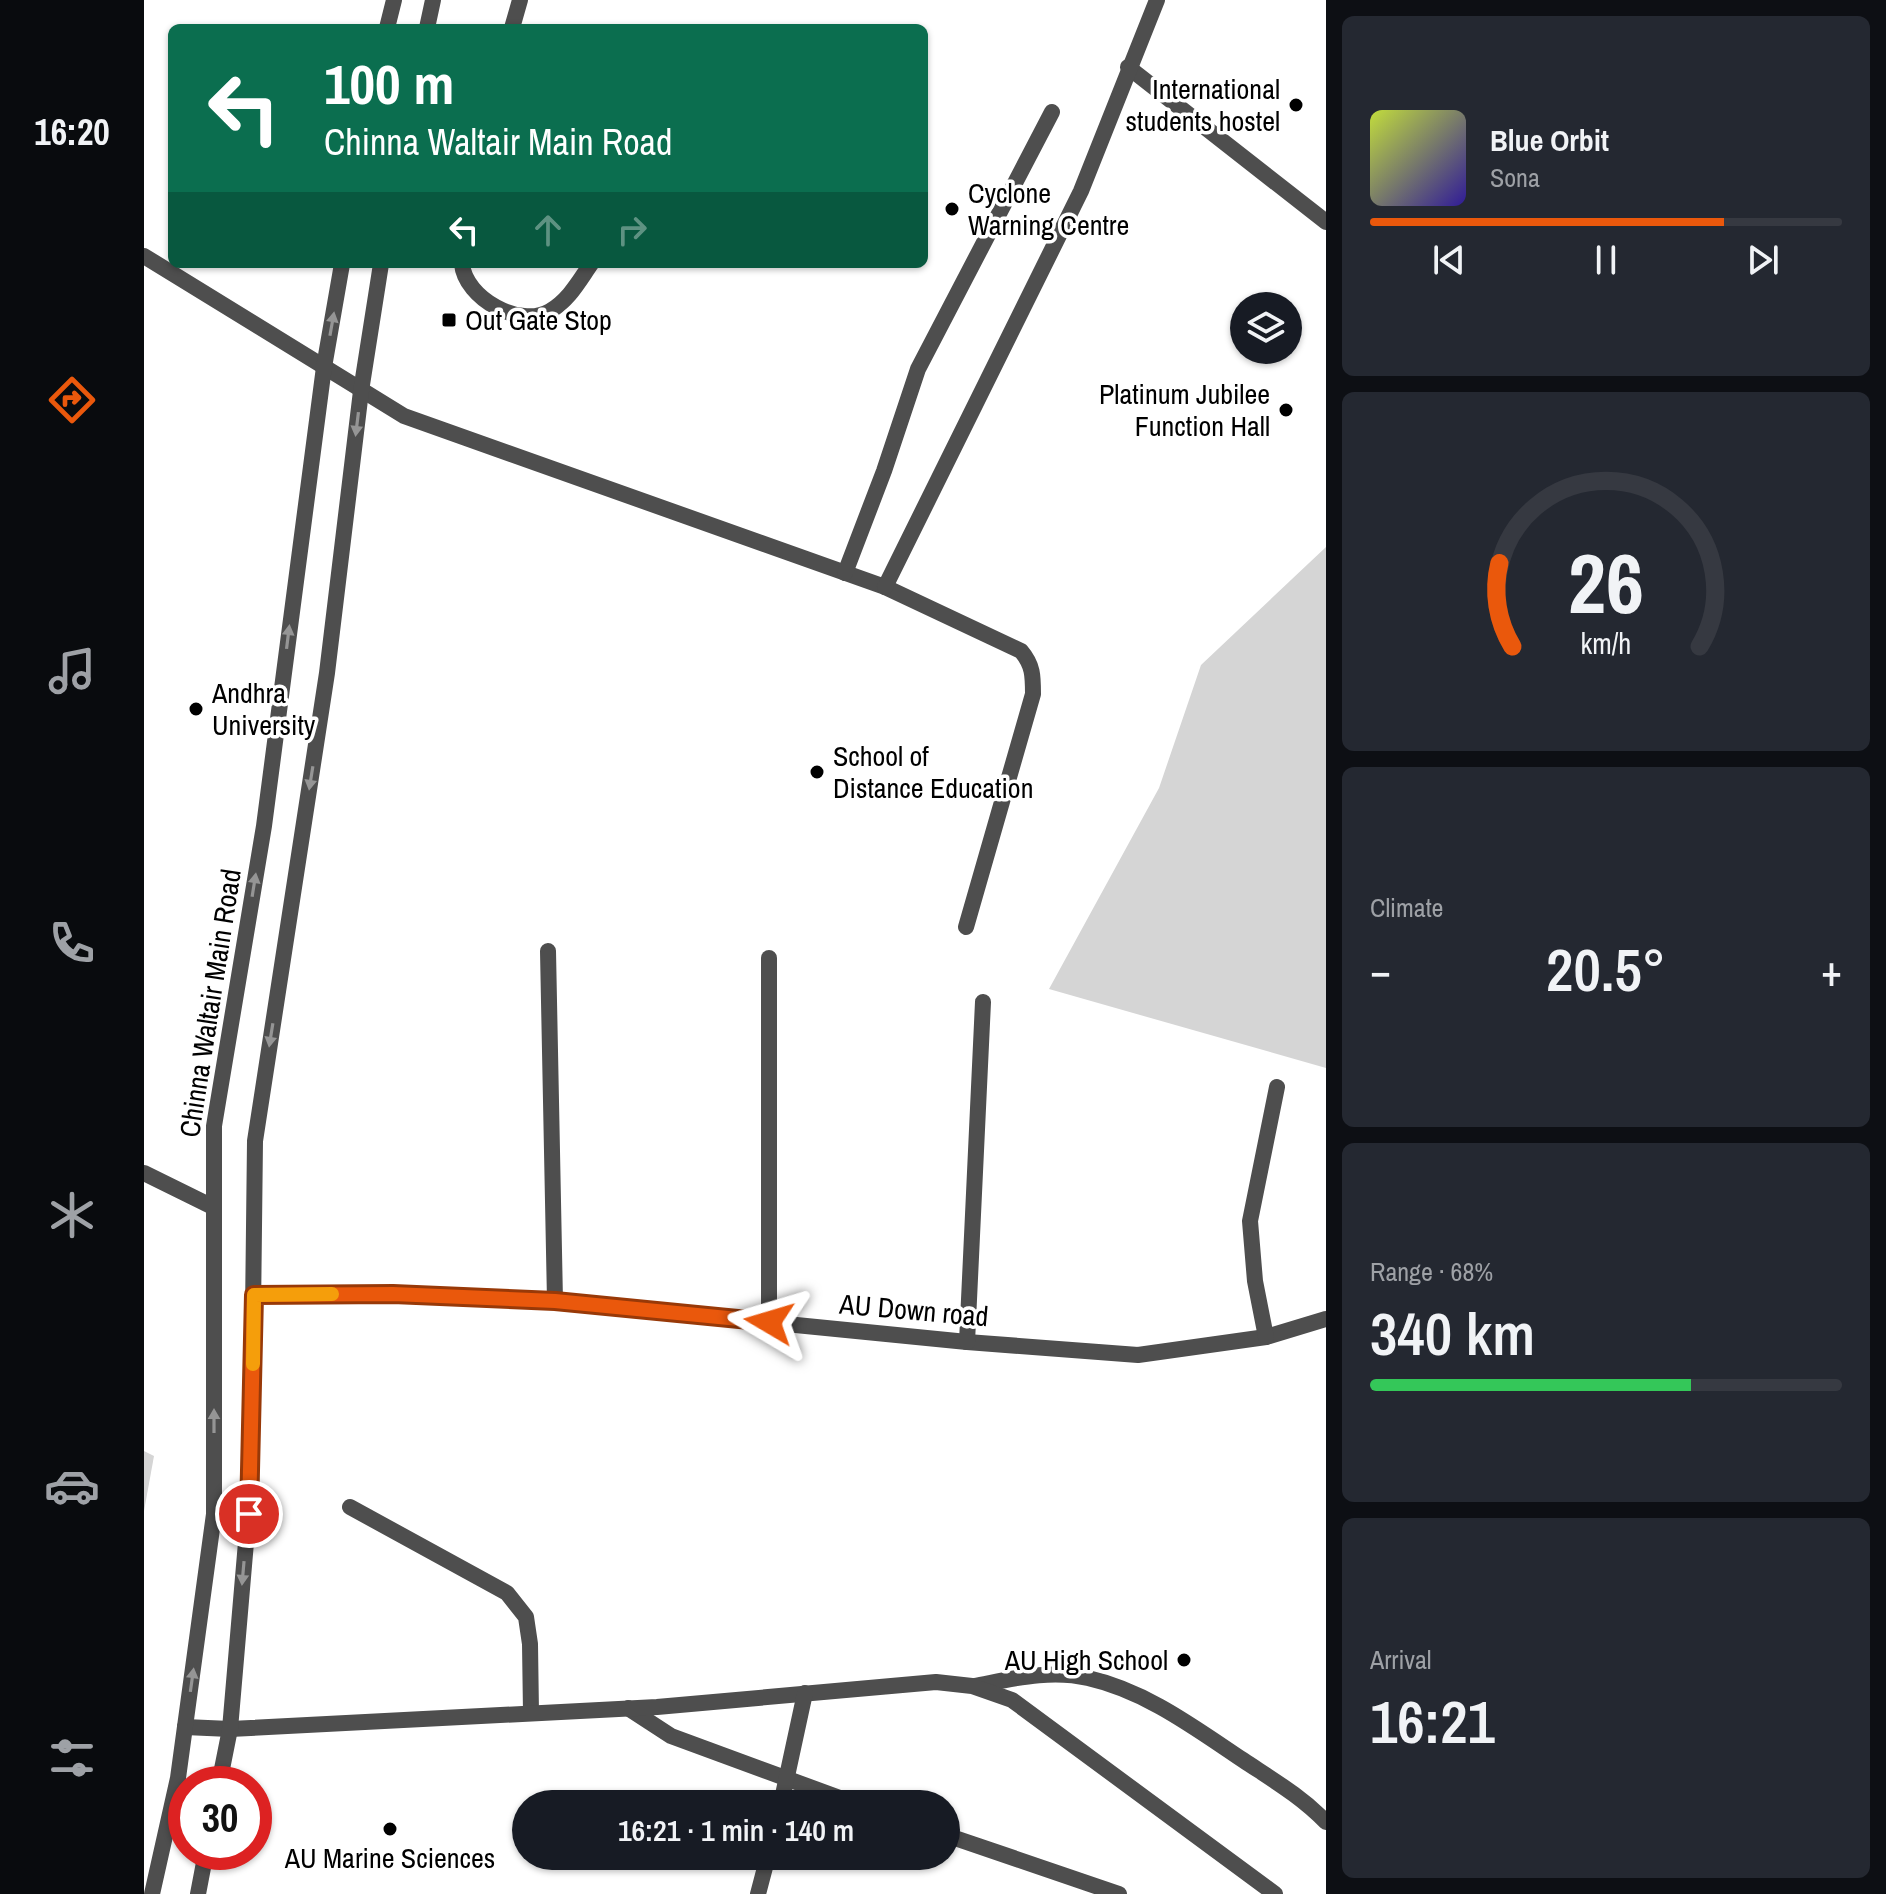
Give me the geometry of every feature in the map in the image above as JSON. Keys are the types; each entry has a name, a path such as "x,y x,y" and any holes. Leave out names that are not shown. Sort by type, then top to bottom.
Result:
{"street":[{"path":"388,24 394,0"},
{"path":"428,24 433,0"},
{"path":"513,24 520,0"},
{"path":"885,587 1081,191 1157,0"},
{"path":"1128,67 1326,222"},
{"path":"845,573 918,369 1052,112"},
{"path":"144,256 404,416 885,587 1009,644 1029,660 1033,694 966,927"},
{"name":"Chinna Waltair Main Road","path":"152,1894 178,1778 214,1514 214,1126 264,826 324,367 341,268"},
{"path":"223,1766 230,1729 251,1484 255,1141 327,673 361,391 380,268"},
{"path":"463,268 476,293 502,310 525,317 548,313 568,297 588,268"},
{"path":"548,951 555,1301"},
{"path":"769,958 769,1322"},
{"path":"967,1342 983,1002"},
{"path":"1266,1337 1255,1281 1250,1221 1277,1087"},
{"path":"144,1173 213,1207"},
{"name":"AU Down road","path":"254,1295 393,1294 555,1301 967,1342 1138,1355 1266,1337 1326,1319"},
{"path":"350,1507 507,1593 526,1617 530,1644 531,1713"},
{"path":"972,1686 1044,1673 1087,1677 1121,1689 1173,1714 1307,1802 1326,1822"},
{"path":"185,1727 230,1729 628,1708 936,1682 972,1686 1012,1700 1275,1894"},
{"path":"784,1790 805,1693"},
{"path":"628,1708 671,1736 816,1790"},
{"path":"960,1840 1119,1894"},
{"path":"198,1894 203,1870"},
{"path":"758,1894 764,1870"}],"shaded area":[{"path":"1326,547 1326,1068 1049,989 1159,788 1201,665"},
{"path":"144,1451 154,1456 144,1511"}],"slow traffic":[{"path":"253,1364 254,1295 332,1294"}],"place":[{"name":"International students hostel","path":"1296,105"},
{"name":"Cyclone Warning Centre","path":"952,209"},
{"name":"Out Gate Stop","path":"449,320"},
{"name":"Platinum Jubilee Function Hall","path":"1286,410"},
{"name":"Andhra University","path":"196,709"},
{"name":"School of Distance Education","path":"817,772"},
{"name":"AU High School","path":"1184,1660"},
{"name":"AU Marine Sciences","path":"390,1829"}],"route":[{"path":"249,1514 254,1295 393,1294 555,1301 769,1322"}]}
